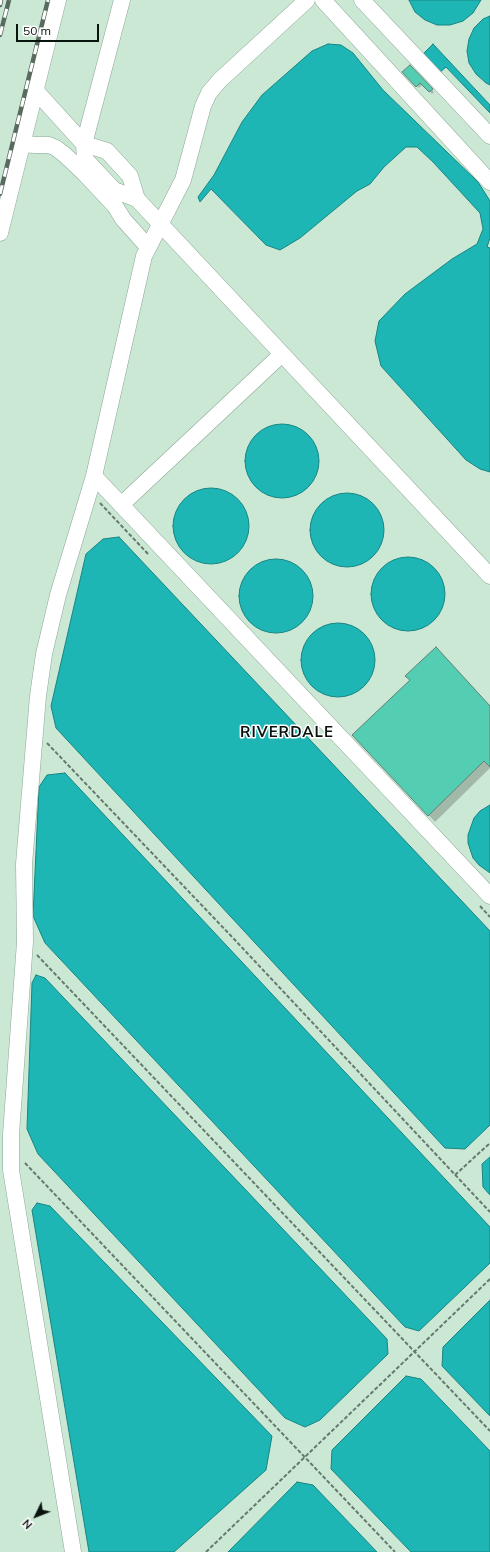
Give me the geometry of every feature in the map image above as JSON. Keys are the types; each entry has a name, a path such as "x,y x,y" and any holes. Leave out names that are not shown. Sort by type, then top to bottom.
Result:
{"street":[{"path":"0,233 58,0"},
{"path":"122,0 84,144 85,159 114,190 137,199"},
{"path":"73,1552 11,1170 11,1149 25,942 24,864 38,696 48,639 58,595 94,476 144,256 183,180 203,106 209,92 220,80 307,0"},
{"path":"323,0 490,182"},
{"path":"362,0 490,136"},
{"path":"35,90 84,144 107,151 130,176 137,199 490,576"},
{"path":"22,144 49,145 56,148 85,174 115,206 123,219 148,247"},
{"path":"121,505 282,354"},
{"path":"94,476 490,896"}],"path":[{"path":"35,731 234,939 490,1212"},
{"path":"25,942 490,1431"},
{"path":"455,1175 490,1143"},
{"path":"11,1149 395,1552"},
{"path":"206,1552 490,1279"}],"water":[{"path":"409,0 481,0 473,13 463,21 450,25 437,25 425,20 415,12"},
{"path":"490,16 490,85 476,74 469,63 467,51 469,39 474,28 483,19"},
{"path":"328,44 341,45 353,53 383,90 478,182 490,201 490,238 487,247 490,248 490,472 480,469 466,460 381,366 375,341 379,321 405,294 452,259 477,244 483,229 480,213 433,162 417,147 406,147 384,167 370,184 357,191 300,238 280,250 266,245 211,189 200,202 198,197 214,175 242,122 262,95 312,51"},
{"path":"433,44 490,105 490,113 446,67 438,74 421,56"},
{"path":"275,424 289,424 303,430 313,440 319,454 317,475 313,482 303,492 289,498 275,498 261,492 251,482 245,468 245,454 251,440 261,430"},
{"path":"211,488 225,491 238,499 246,512 249,526 246,540 238,553 225,561 211,564 197,561 184,553 176,540 173,526 176,512 184,499 197,491"},
{"path":"340,493 354,493 368,499 378,509 384,523 382,544 378,551 368,561 354,567 340,567 326,561 316,551 310,537 310,523 316,509 326,499"},
{"path":"119,537 490,931 490,1125 465,1149 445,1148 56,728 51,706 86,554 103,539"},
{"path":"401,557 415,557 422,559 435,567 443,580 445,594 443,608 435,621 422,629 415,631 401,631 394,629 381,621 373,608 371,601 371,587 373,580 381,567 394,559"},
{"path":"269,559 283,559 297,565 307,575 313,589 311,610 307,617 297,627 283,633 269,633 255,627 245,617 239,603 239,589 245,575 255,565"},
{"path":"331,623 345,623 359,629 369,639 375,653 373,674 369,681 359,691 345,697 331,697 317,691 307,681 301,667 301,653 307,639 317,629"},
{"path":"65,773 490,1227 490,1263 419,1331 405,1327 45,943 33,916 39,787 47,775"},
{"path":"490,805 490,873 479,865 473,858 468,843 468,835 474,818 480,811"},
{"path":"36,975 45,978 387,1339 388,1354 320,1420 305,1427 285,1418 38,1154 27,1129 32,983"},
{"path":"490,1157 490,1195 483,1187 482,1164"},
{"path":"37,1203 50,1206 272,1436 266,1470 174,1552 89,1552 32,1210"},
{"path":"490,1300 490,1416 442,1366 443,1347"},
{"path":"406,1376 421,1379 490,1451 490,1552 411,1552 331,1469 332,1450"},
{"path":"297,1482 313,1485 377,1552 228,1552"}],"building":[{"path":"410,65 433,89 429,92 420,83 416,87 402,72"},
{"path":"436,647 490,706 490,767 484,761 428,816 352,735 410,680 405,676"}],"railway":[{"path":"0,5 1,0"},
{"path":"0,35 9,0"},
{"path":"0,194 48,0"}],"district":[{"name":"RIVERDALE","path":"287,732"}]}
